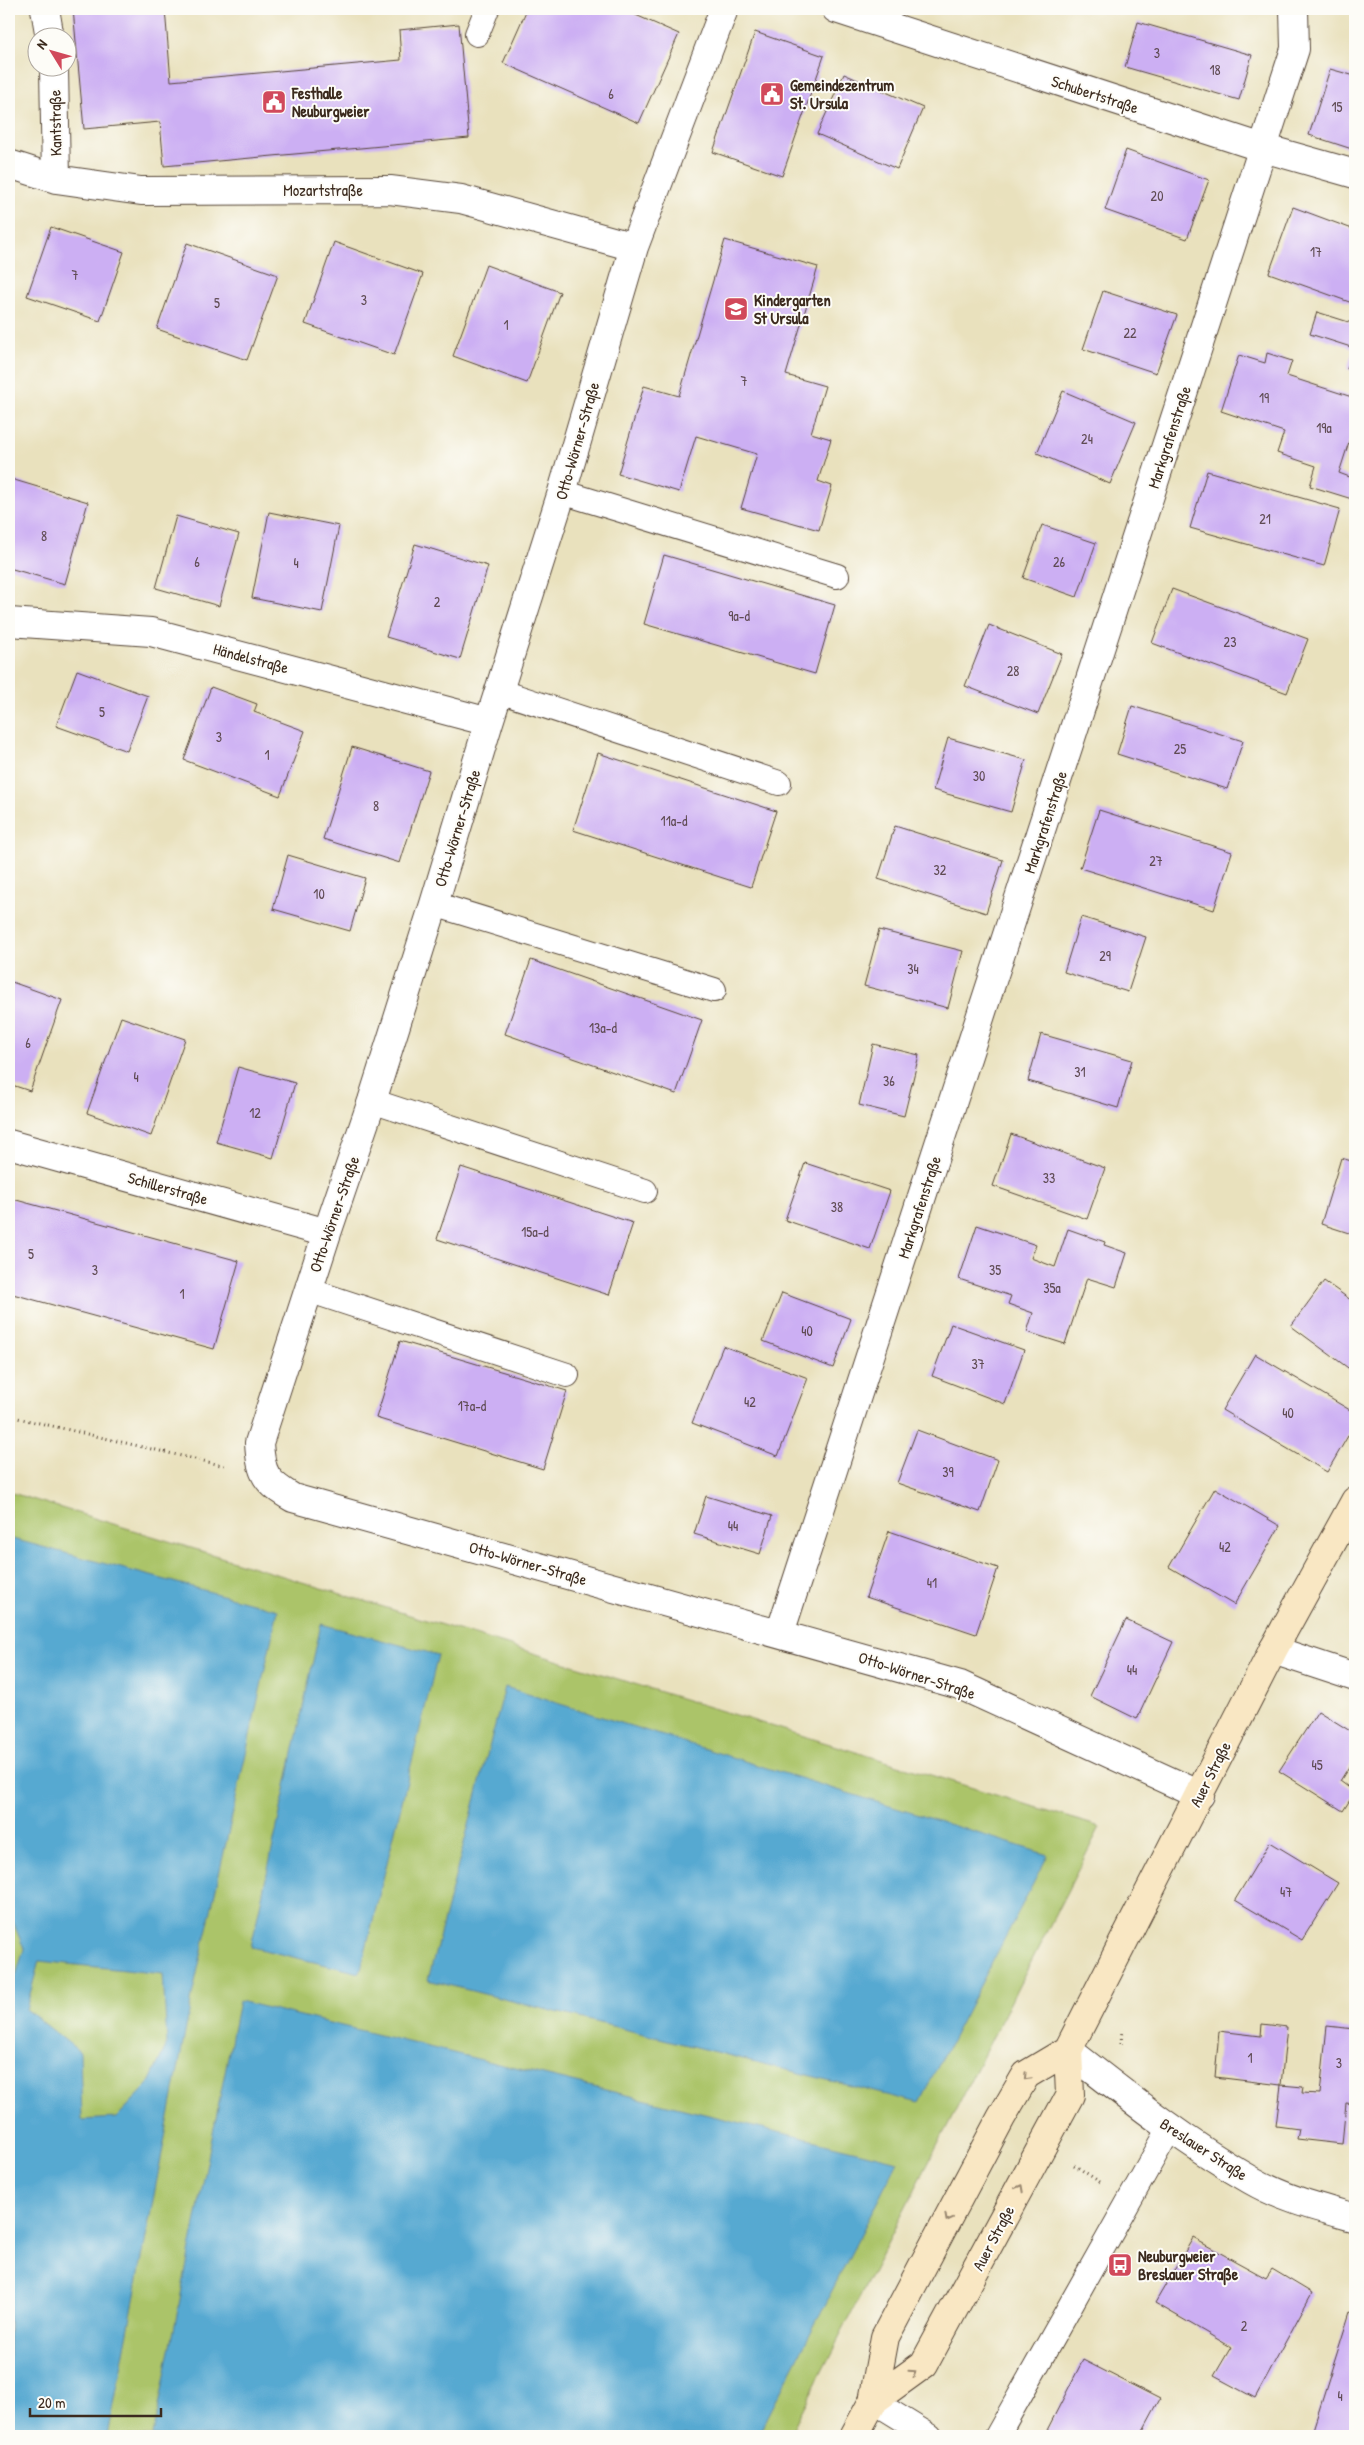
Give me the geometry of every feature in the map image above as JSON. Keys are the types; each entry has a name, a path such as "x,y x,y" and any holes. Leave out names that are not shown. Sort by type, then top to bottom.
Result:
{"main road":[{"name":"Auer Straße","path":"873,2401 924,2364 1070,2095 1068,2050 1274,1650 1355,1501"},
{"name":"Auer Straße","path":"854,2436 873,2401 885,2337 1001,2118 1026,2075 1068,2050"}],"street":[{"path":"45,9 48,28"},
{"name":"Otto-Wörner-Straße","path":"724,9 634,247 562,492 488,722 434,904 372,1101 327,1232 259,1443 260,1467 273,1486 293,1498 960,1685 1200,1795"},
{"name":"Schubertstraße","path":"836,9 1263,148 1355,174"},
{"name":"Markgrafenstraße","path":"780,1634 1295,49 1294,9"},
{"name":"Kantstraße","path":"54,78 56,179"},
{"name":"Mozartstraße","path":"9,164 56,179 141,191 390,190 461,199 634,247"},
{"name":"Händelstraße","path":"9,622 152,632 488,722"},
{"name":"Schillerstraße","path":"9,1144 327,1232"},
{"path":"1274,1650 1355,1677"},
{"name":"Breslauer Straße","path":"1068,2050 1170,2128 1252,2181 1302,2203 1355,2218"}],"lane":[{"path":"477,34 487,9"},
{"path":"562,492 837,576"},
{"path":"499,691 779,783"},
{"path":"434,904 714,990"},
{"path":"372,1101 645,1191"},
{"path":"308,1290 567,1375"},
{"path":"997,2436 1170,2128"},
{"path":"873,2401 930,2436"}],"path":[{"path":"9,1416 224,1466 260,1467"}],"green space":[{"path":"9,1492 1100,1827 789,2436 9,2436"}],"water":[{"path":"9,1538 278,1610 193,1991 108,2436 9,2436 9,1998 24,1949 9,1912","holes":["39,1961 163,1974 167,2044 148,2085 116,2118 82,2120 80,2052 26,2009"]},
{"path":"321,1624 438,1655 360,1973 251,1947"},
{"path":"505,1687 1048,1855 919,2103 428,1980"},
{"path":"239,2001 898,2161 758,2436 153,2436"}],"building":[{"name":"Festhalle Neuburgweier","path":"73,9 165,9 171,81 401,60 399,30 459,24 469,138 164,166 160,122 84,129 78,64 78,28 75,28"},
{"path":"527,9 622,9 679,34 639,123 503,63"},
{"path":"1138,22 1252,55 1239,100 1125,67"},
{"path":"755,32 824,56 782,176 713,152"},
{"path":"1330,69 1355,76 1355,150 1309,135"},
{"path":"844,74 923,108 897,169 817,134"},
{"path":"1126,150 1209,180 1187,239 1105,210"},
{"path":"1293,207 1355,230 1355,304 1269,273"},
{"path":"51,227 124,252 100,321 27,296"},
{"path":"725,240 818,267 786,375 825,386 811,433 831,439 818,481 832,486 819,530 741,508 757,454 696,436 679,492 618,474 644,386 679,396"},
{"path":"334,242 423,274 394,355 305,324"},
{"path":"187,243 278,275 247,360 157,329"},
{"path":"486,265 560,292 527,383 453,356"},
{"path":"1103,291 1177,315 1156,373 1083,349"},
{"path":"1317,312 1355,324 1355,371 1347,369 1354,348 1310,334"},
{"path":"1267,353 1292,361 1287,376 1355,398 1355,423 1339,473 1355,479 1352,499 1310,486 1316,466 1277,453 1284,432 1221,411 1239,355 1265,363"},
{"path":"1063,391 1136,422 1110,484 1037,453"},
{"path":"1207,471 1340,509 1324,566 1190,528"},
{"path":"11,479 88,502 65,584 9,568 9,486"},
{"path":"269,512 339,526 322,612 252,598"},
{"path":"176,516 239,534 219,606 156,588"},
{"path":"1042,525 1096,543 1077,597 1023,578"},
{"path":"415,544 488,566 460,659 386,637"},
{"path":"664,555 835,605 815,674 644,624"},
{"path":"1172,589 1308,639 1287,693 1152,643"},
{"path":"989,625 1062,654 1038,714 965,686"},
{"path":"77,670 148,696 127,751 56,726"},
{"path":"211,687 257,704 254,712 305,731 280,796 184,760"},
{"path":"1132,706 1243,741 1227,789 1117,754"},
{"path":"948,738 1026,760 1011,812 933,790"},
{"path":"352,747 429,771 400,863 323,839"},
{"path":"598,753 776,811 751,887 573,830"},
{"path":"1099,810 1232,852 1214,910 1080,868"},
{"path":"895,826 1003,860 986,913 878,879"},
{"path":"288,855 365,878 350,931 273,909"},
{"path":"1081,917 1146,937 1128,992 1064,972"},
{"path":"879,930 963,951 948,1008 864,986"},
{"path":"531,960 702,1020 676,1094 505,1034"},
{"path":"9,981 62,1000 30,1091 9,1084"},
{"path":"121,1017 185,1039 151,1136 87,1113"},
{"path":"1041,1034 1132,1060 1118,1108 1028,1081"},
{"path":"873,1044 919,1055 904,1116 859,1105"},
{"path":"238,1067 295,1083 273,1158 216,1142"},
{"path":"1011,1134 1105,1168 1087,1219 993,1186"},
{"path":"1341,1158 1355,1162 1355,1235 1321,1224"},
{"path":"805,1163 890,1191 870,1249 785,1220"},
{"path":"461,1167 633,1223 609,1295 437,1239"},
{"path":"9,1198 239,1261 214,1349 9,1293"},
{"path":"977,1225 1036,1245 1031,1258 1055,1267 1068,1229 1105,1242 1104,1245 1127,1253 1116,1287 1087,1278 1065,1344 1027,1332 1033,1313 1008,1304 1011,1296 959,1279"},
{"path":"1324,1281 1355,1303 1355,1373 1291,1326"},
{"path":"782,1293 851,1319 833,1368 763,1341"},
{"path":"951,1324 1024,1350 1005,1404 932,1376"},
{"path":"400,1341 567,1391 543,1469 376,1418"},
{"path":"723,1346 808,1378 778,1456 692,1423"},
{"path":"1255,1354 1355,1413 1355,1424 1327,1472 1222,1410"},
{"path":"917,1430 998,1460 980,1512 897,1483"},
{"path":"1215,1488 1280,1526 1234,1605 1169,1567"},
{"path":"706,1496 772,1516 760,1554 694,1534"},
{"path":"889,1531 998,1568 976,1634 866,1597"},
{"path":"1126,1620 1173,1642 1137,1719 1090,1696"},
{"path":"1318,1711 1355,1734 1355,1757 1340,1781 1355,1792 1343,1811 1279,1771"},
{"path":"1270,1842 1338,1883 1302,1940 1235,1900"},
{"path":"1262,2024 1287,2027 1281,2085 1215,2077 1219,2031 1261,2036"},
{"path":"1327,2026 1355,2029 1355,2104 1346,2103 1342,2144 1297,2139 1299,2129 1276,2126 1281,2085 1303,2087 1302,2093 1320,2094"},
{"path":"1193,2238 1266,2278 1272,2269 1312,2293 1255,2398 1214,2376 1231,2347 1155,2303"},
{"path":"1350,2312 1355,2314 1355,2436 1311,2436"},
{"path":"1083,2360 1160,2399 1140,2436 1044,2436"}],"place":[{"name":"Gemeindezentrum St. Ursula","path":"772,94"},
{"name":"Festhalle Neuburgweier","path":"274,102"},
{"name":"Kindergarten St Ursula","path":"736,309"},
{"name":"Neuburgweier Breslauer Straße","path":"1120,2265"}]}
